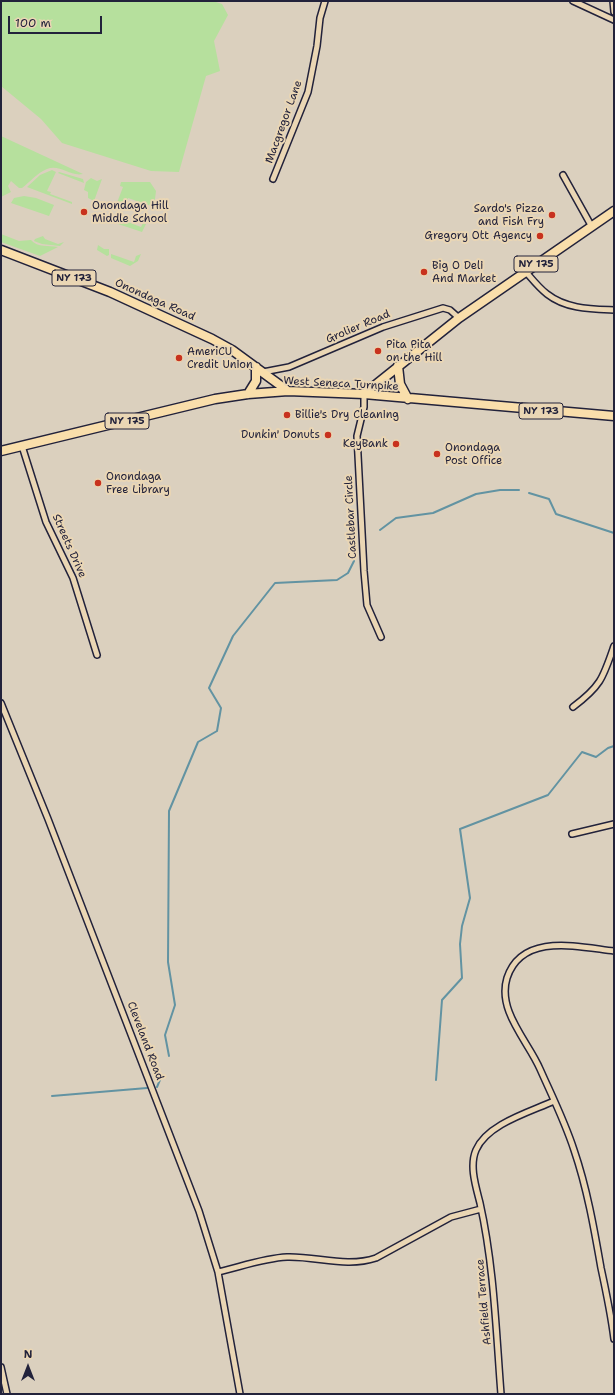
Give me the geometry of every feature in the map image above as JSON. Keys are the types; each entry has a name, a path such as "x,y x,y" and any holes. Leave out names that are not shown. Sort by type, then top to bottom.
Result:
{"main road":[{"name":"NY 175","path":"364,394 459,318 614,211"},
{"name":"Onondaga Road","path":"1,250 143,306 212,339 232,350 288,391"},
{"path":"398,366 400,384 408,399"},
{"path":"248,394 256,381 259,370"},
{"name":"West Seneca Turnpike","path":"1,451 215,399 248,394 288,391 364,394 614,416"}],"street":[{"name":"Macgregor Lane","path":"273,179 308,92 317,46 320,18 325,1"},
{"path":"572,1 614,20"},
{"path":"613,1 614,12"},
{"path":"563,175 592,227"},
{"path":"525,271 547,294 557,301 574,307 614,310"},
{"name":"Grolier Road","path":"259,370 290,367 383,327 443,308 450,310 459,318"},
{"name":"Castlebar Circle","path":"364,394 364,407 357,436 364,571 367,605 381,637"},
{"name":"Streets Drive","path":"22,446 46,522 74,578 97,655"},
{"path":"573,707 592,693 598,684 614,646"},
{"name":"Cleveland Road","path":"1,703 159,1104 199,1211 218,1272 240,1394"},
{"path":"572,834 614,824"},
{"path":"614,951 565,945 544,946 532,950 516,962 507,979 506,995 508,1009 539,1067 574,1151 585,1189 614,1339"},
{"name":"Ashfield Terrace","path":"501,1394 493,1279 473,1172 474,1157 482,1140 496,1127 554,1101"},
{"path":"218,1272 285,1257 346,1263 364,1262 376,1258 451,1217 481,1209"},
{"path":"1,1367 7,1394"}],"green space":[{"path":"1,1 213,1 222,4 228,15 214,41 220,71 206,76 179,172 151,171 62,143 41,119 1,86"},
{"path":"1,136 83,174 74,174 56,168 47,169 37,175 22,188 19,188 11,181 8,186 11,192 1,197"},
{"path":"52,170 56,172 47,191 51,192 50,194 72,202 72,204 27,187 40,175"},
{"path":"59,172 83,179 84,183 58,173"},
{"path":"91,178 97,181 102,179 94,201 88,198 88,192 84,190 86,182"},
{"path":"121,182 150,182 156,191 154,207 128,198 125,207 122,206 121,210 115,208 123,187 120,186"},
{"path":"24,196 36,198 54,205 49,216 11,203 14,198"},
{"path":"120,219 141,227 143,223 146,224 142,232 118,224"},
{"path":"1,234 19,241 31,240 40,245 58,247 40,256 1,242"},
{"path":"43,236 45,239 58,244 64,242 60,246 42,244 34,241 35,239"},
{"path":"98,245 104,249 109,249 109,255 107,256 97,250"},
{"path":"111,254 134,262 136,256 141,254 138,261 130,266 111,258"}],"waterway":[{"path":"380,530 396,518 433,513 476,494 500,490 519,490"},
{"path":"529,493 549,499 556,514 614,533"},
{"path":"169,1056 165,1035 175,1005 168,962 169,811 198,742 217,731 221,708 209,688 233,636 275,583 337,580 348,573 354,561"},
{"path":"436,1080 442,1000 462,978 460,944 462,926 470,898 460,829 548,795 582,752 596,757 608,748 614,746"},
{"path":"157,1087 162,1075"},
{"path":"52,1096 147,1088"}],"place":[{"name":"Onondaga Hill Middle School","path":"84,212"},
{"name":"Sardo's Pizza and Fish Fry","path":"552,215"},
{"name":"Gregory Ott Agency","path":"540,236"},
{"name":"Big O Deli And Market","path":"424,272"},
{"name":"Pita Pita on the Hill","path":"378,351"},
{"name":"AmeriCU Credit Union","path":"179,358"},
{"name":"Billie's Dry Cleaning","path":"287,415"},
{"name":"Dunkin' Donuts","path":"328,435"},
{"name":"KeyBank","path":"396,444"},
{"name":"Onondaga Post Office","path":"437,454"},
{"name":"Onondaga Free Library","path":"98,483"}]}
